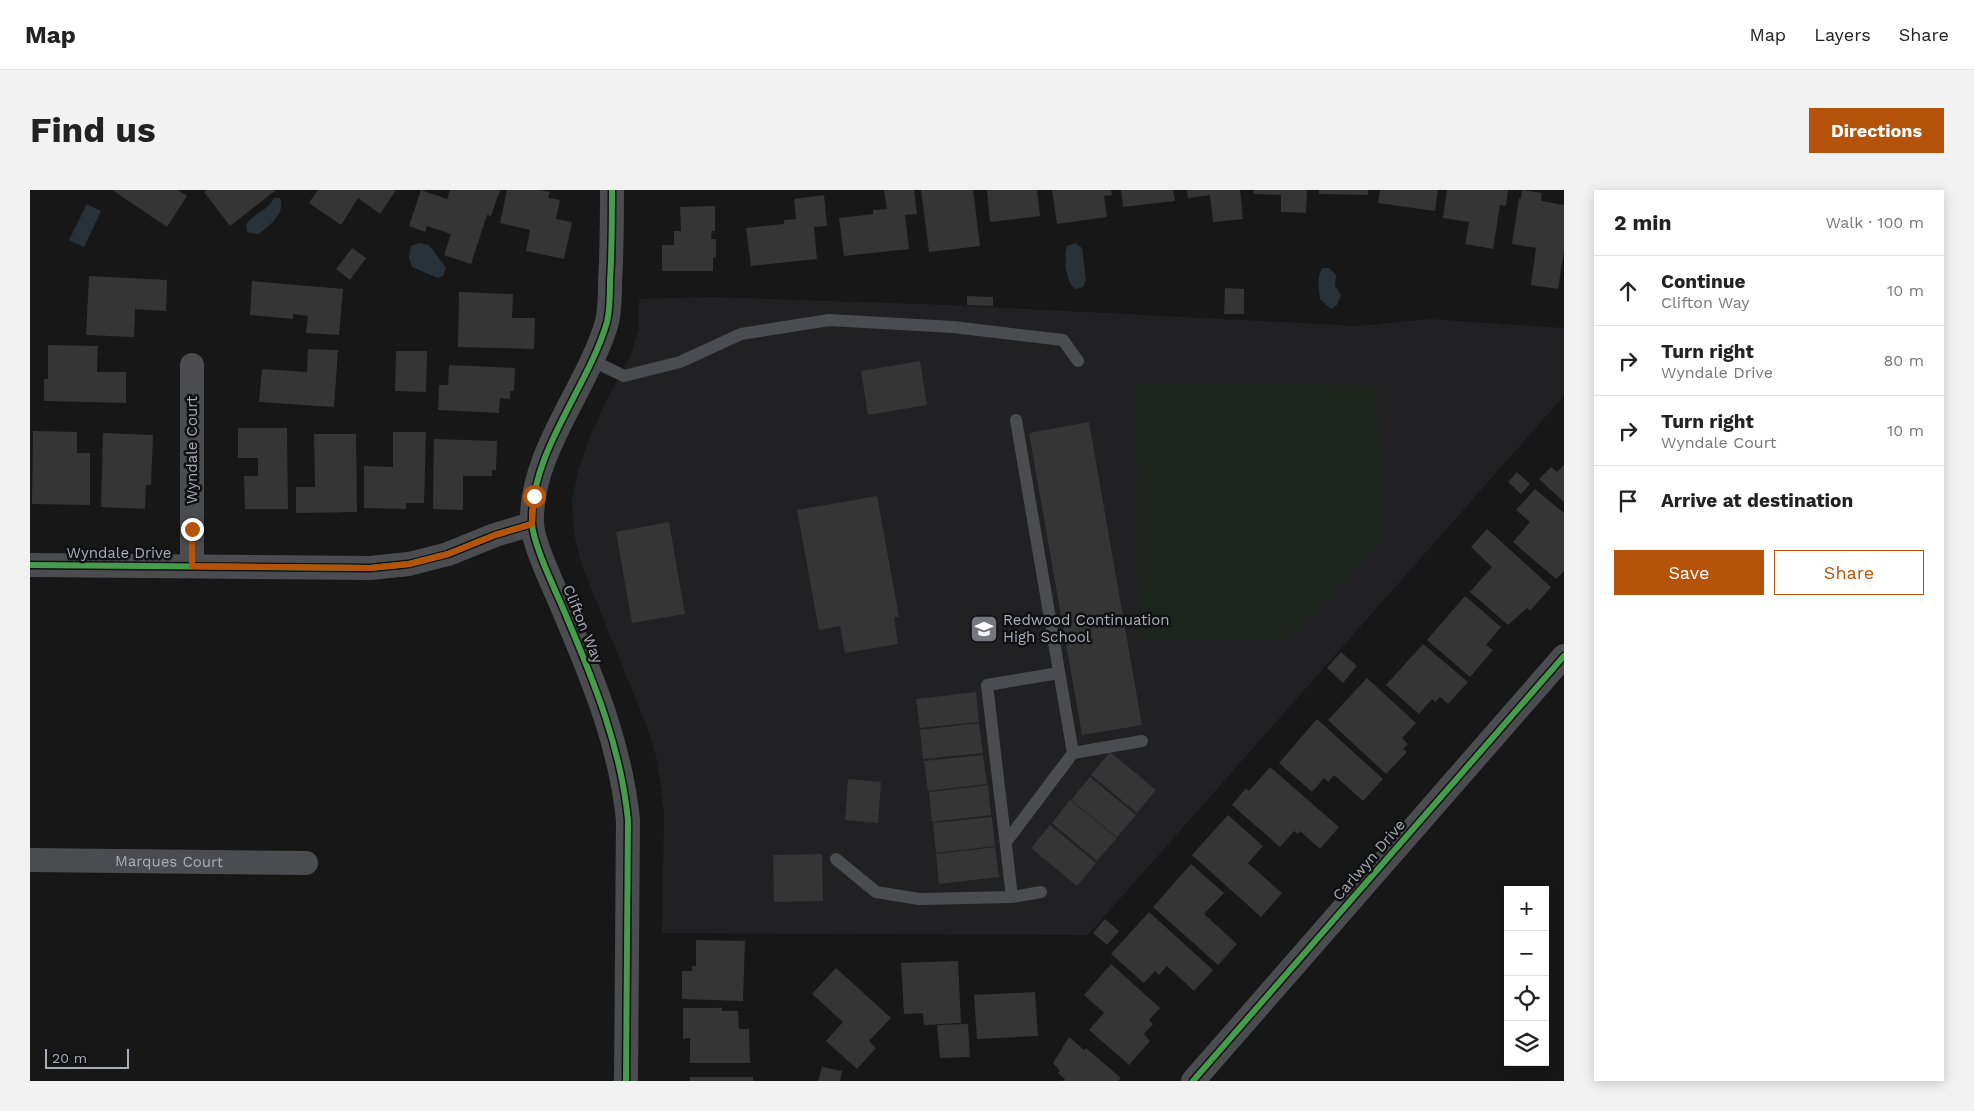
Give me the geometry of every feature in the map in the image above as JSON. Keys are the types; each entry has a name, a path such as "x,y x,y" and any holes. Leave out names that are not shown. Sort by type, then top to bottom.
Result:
{"street":[{"name":"Clifton Way","path":"612,190 612,256 607,320 592,360 548,451 534,496 532,524 542,558 595,687 614,742 625,785 628,820 626,1081"},
{"name":"Wyndale Court","path":"192,364 192,566"},
{"name":"Wyndale Drive","path":"30,565 370,568 409,564 448,554 495,535 532,524"},
{"name":"Carlwyn Drive","path":"1192,1081 1564,656"},
{"name":"Marques Court","path":"30,860 306,863"}],"lane":[{"path":"592,360 624,376 680,362 741,334 829,320 953,327 1063,340 1078,361"},
{"path":"1016,420 1073,754"},
{"path":"1012,897 987,685 1059,673"},
{"path":"1006,842 1073,754 1142,741"},
{"path":"836,859 876,892 919,899 1012,897 1041,892"}],"shaded area":[{"path":"274,198 280,198 281,204 281,209 276,219 258,234 247,232 246,225 248,221 268,206"},
{"path":"87,204 101,211 84,247 69,240"},
{"path":"419,243 429,245 446,268 443,276 438,278 412,267 409,258 411,246"},
{"path":"1075,243 1082,248 1086,280 1083,287 1076,289 1070,282 1066,263 1067,246"},
{"path":"1323,268 1329,268 1336,275 1335,286 1341,295 1337,305 1331,309 1320,299 1319,279"},
{"name":"Redwood Continuation High School","path":"714,297 950,305 1359,326 1429,319 1564,328 1564,396 1088,935 662,933 664,815 658,763 647,727 582,566 574,534 572,499 587,444 603,407 631,355 639,328 639,299"},
{"path":"1135,383 1377,385 1385,539 1289,640 1140,640"}],"building":[{"path":"112,190 178,190 187,196 167,227"},
{"path":"207,190 276,190 230,226 204,192"},
{"path":"318,190 396,190 380,214 358,198 341,225 309,203"},
{"path":"421,190 447,199 450,190 500,190 491,216 487,215 471,264 444,255 451,234 427,226 425,232 409,226"},
{"path":"507,190 550,192 548,198 560,200 556,219 572,222 564,259 526,251 530,230 500,223"},
{"path":"884,190 914,190 917,214 905,215 909,249 844,256 839,218 873,214 873,210 887,209"},
{"path":"921,190 973,190 980,246 929,252"},
{"path":"987,190 1037,190 1040,216 990,222"},
{"path":"1052,190 1111,190 1112,195 1104,196 1107,217 1057,224"},
{"path":"1121,190 1173,190 1175,201 1123,207"},
{"path":"1187,190 1240,190 1243,219 1213,222 1210,195 1188,198"},
{"path":"1254,190 1307,190 1306,213 1281,212 1281,195 1254,194"},
{"path":"1319,190 1368,190 1368,195 1319,194"},
{"path":"1380,190 1438,190 1435,211 1378,203"},
{"path":"1447,190 1508,190 1506,206 1500,205 1493,249 1465,244 1469,222 1443,218"},
{"path":"1522,190 1542,193 1541,201 1564,205 1564,251 1558,289 1531,285 1536,248 1512,244"},
{"path":"824,195 827,226 814,227 817,259 751,266 746,228 784,224 784,220 796,219 794,199"},
{"path":"715,206 715,231 712,231 711,239 716,239 716,257 713,258 713,271 662,271 662,245 674,245 674,231 681,231 680,207"},
{"path":"352,248 366,258 350,280 336,269"},
{"path":"89,276 167,280 166,311 135,309 134,337 86,335"},
{"path":"252,281 343,289 339,335 306,333 308,316 293,314 293,319 250,315"},
{"path":"1225,288 1244,289 1244,314 1224,314"},
{"path":"459,292 513,294 512,318 535,318 534,349 458,347"},
{"path":"967,296 993,297 993,306 967,305"},
{"path":"48,345 98,346 97,372 126,372 126,403 44,401 44,379 48,379"},
{"path":"308,349 338,350 334,407 259,402 262,369 307,372"},
{"path":"396,351 427,351 426,392 395,391"},
{"path":"920,361 927,405 868,415 861,371"},
{"path":"449,365 515,368 514,391 510,391 510,399 500,398 499,413 438,410 439,385 448,385"},
{"path":"1089,422 1142,725 1082,735 1029,433"},
{"path":"238,428 287,428 288,509 245,509 244,476 258,476 258,458 238,458"},
{"path":"33,431 77,432 77,453 90,453 90,505 32,504"},
{"path":"393,432 426,432 424,503 406,503 406,509 364,508 364,466 393,467"},
{"path":"103,433 153,435 151,485 146,485 145,509 101,507"},
{"path":"314,434 356,434 357,512 296,513 296,487 315,487"},
{"path":"434,439 497,441 496,470 492,470 492,476 463,476 463,510 433,509"},
{"path":"1564,465 1564,502 1539,479 1551,467 1557,472"},
{"path":"1517,472 1530,484 1521,494 1508,482"},
{"path":"1535,489 1564,513 1564,571 1556,579 1513,542 1530,522 1516,510"},
{"path":"877,496 899,617 894,617 898,644 845,653 840,626 819,630 797,510"},
{"path":"669,522 685,614 632,623 616,532"},
{"path":"1487,529 1551,587 1530,611 1527,608 1508,625 1470,592 1492,567 1471,547"},
{"path":"1465,596 1501,627 1486,645 1493,650 1470,677 1427,640"},
{"path":"1423,644 1468,682 1448,704 1440,697 1435,702 1432,699 1419,714 1386,685"},
{"path":"1341,652 1357,666 1343,683 1327,668"},
{"path":"1367,678 1416,723 1402,738 1408,744 1403,749 1407,752 1386,774 1328,720"},
{"path":"976,692 979,722 920,728 916,699"},
{"path":"1317,719 1383,779 1363,801 1334,775 1328,782 1324,778 1312,792 1279,763"},
{"path":"979,723 983,753 923,759 920,730"},
{"path":"1110,752 1156,790 1137,813 1091,775"},
{"path":"983,755 987,784 928,791 924,761"},
{"path":"1270,767 1339,827 1320,849 1300,831 1298,834 1294,831 1280,847 1232,805 1246,788 1249,791"},
{"path":"1090,777 1136,815 1117,837 1071,800"},
{"path":"848,779 881,782 878,823 845,820"},
{"path":"988,785 991,815 932,822 929,792"},
{"path":"1070,800 1117,838 1097,861 1052,823"},
{"path":"1228,815 1263,846 1248,863 1282,893 1261,917 1192,855"},
{"path":"992,817 995,846 936,853 933,823"},
{"path":"1050,825 1096,863 1077,886 1031,848"},
{"path":"995,847 999,877 939,884 936,854"},
{"path":"822,854 823,901 774,902 773,855"},
{"path":"1191,864 1224,893 1204,914 1237,944 1218,965 1153,907"},
{"path":"1149,912 1213,970 1194,991 1167,966 1159,975 1155,971 1144,983 1111,954"},
{"path":"1105,919 1119,931 1107,945 1093,933"},
{"path":"696,940 745,941 743,1001 682,999 682,971 692,971 692,966 696,966"},
{"path":"958,961 961,1023 924,1025 923,1013 904,1014 901,963"},
{"path":"1111,964 1160,1008 1149,1020 1153,1024 1144,1034 1150,1041 1129,1065 1089,1030 1104,1013 1084,995"},
{"path":"836,968 891,1018 869,1041 876,1048 857,1069 826,1041 843,1022 812,994"},
{"path":"1035,992 1038,1036 977,1039 974,995"},
{"path":"683,1008 722,1008 722,1011 738,1011 739,1029 749,1029 750,1063 690,1063 690,1038 683,1039"},
{"path":"968,1024 970,1057 940,1058 937,1025"},
{"path":"1069,1037 1084,1050 1086,1048 1121,1078 1118,1081 1063,1081 1065,1079 1058,1073 1060,1071 1053,1063"},
{"path":"822,1067 842,1071 840,1081 818,1081"},
{"path":"690,1077 753,1077 753,1081 690,1081"}],"cycle path":[{"path":"612,190 610,296 607,322 598,347 550,446 540,471 534,497 532,523 533,533 541,557 597,692 613,742 625,794 628,820 626,1081"},
{"path":"30,565 370,568 409,564 448,554 495,535 532,524"},
{"path":"1193,1081 1564,656"}],"place":[{"name":"Redwood Continuation High School","path":"984,629"}],"route":[{"path":"192,529 192,566 370,568 409,564 448,554 495,535 532,524 534,496"}]}
